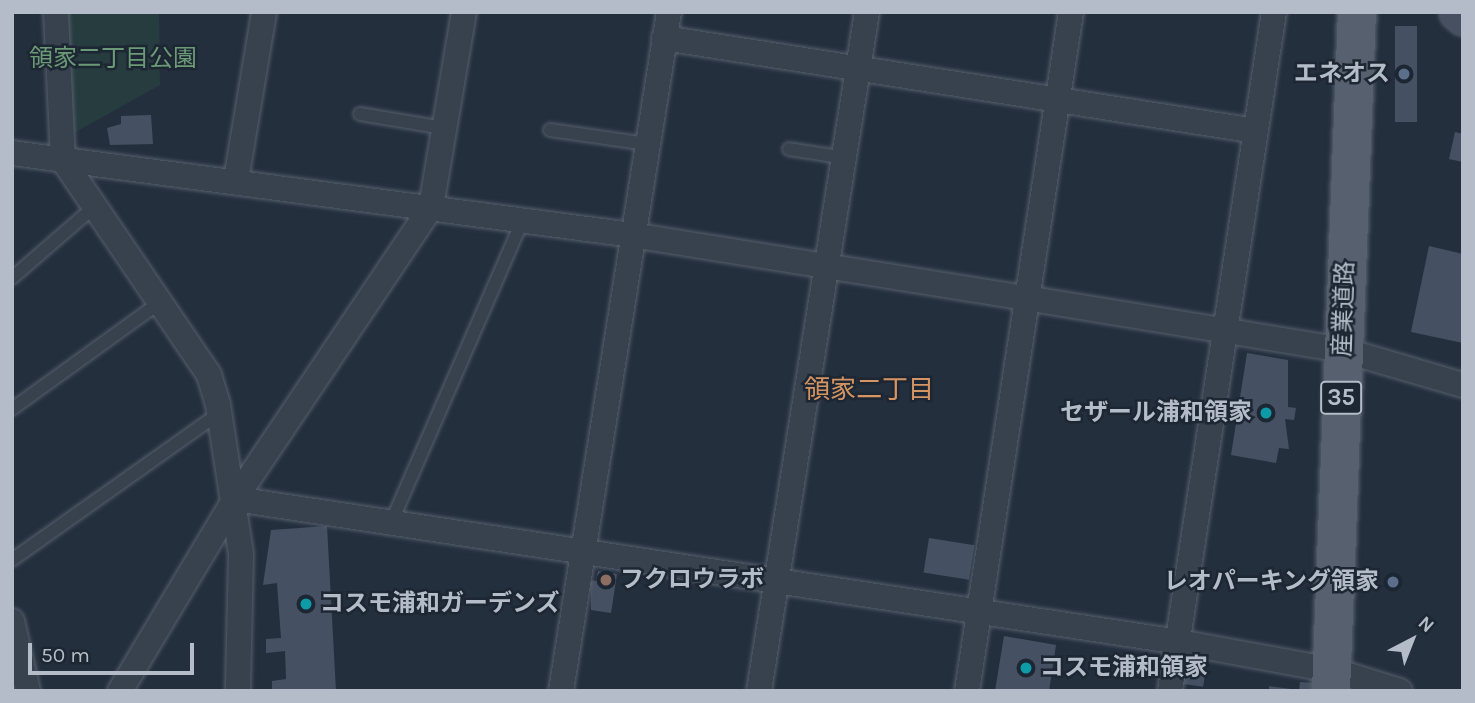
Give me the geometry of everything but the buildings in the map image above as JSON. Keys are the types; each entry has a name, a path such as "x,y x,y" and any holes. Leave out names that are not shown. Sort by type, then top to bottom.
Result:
{"main road":[{"name":"産業道路","path":"1331,680 1357,12"}],"street":[{"path":"55,12 63,160 209,374 220,413 235,499 241,554 237,691"},
{"path":"236,180 264,12"},
{"path":"120,691 235,499 431,207 464,12"},
{"path":"561,691 580,552 669,12"},
{"path":"759,691 830,267 867,12"},
{"path":"967,691 1071,12"},
{"path":"1170,691 1180,642 1222,332 1274,12"},
{"path":"1457,12 1463,17"},
{"path":"664,38 1256,131"},
{"path":"12,153 236,180 632,235 1342,350 1463,385"},
{"path":"235,499 580,552 775,586 1180,642 1331,680 1400,691"},
{"path":"12,621 28,691"}],"lane":[{"path":"360,114 444,128"},
{"path":"551,130 647,144"},
{"path":"789,149 846,158"},
{"path":"12,278 94,207"},
{"path":"391,523 523,220"},
{"path":"12,410 159,303"},
{"path":"12,559 220,413"}],"green space":[{"name":"領家二丁目公園","path":"64,12 159,12 160,85 72,134"}],"place":[{"name":"エネオス","path":"1404,74"},
{"name":"セザール浦和領家","path":"1266,413"},
{"name":"フクロウラボ","path":"606,580"},
{"name":"レオパーキング領家","path":"1393,582"},
{"name":"コスモ浦和ガーデンズ","path":"306,604"},
{"name":"コスモ浦和領家","path":"1026,668"}],"district":[{"name":"領家二丁目","path":"869,390"}]}
